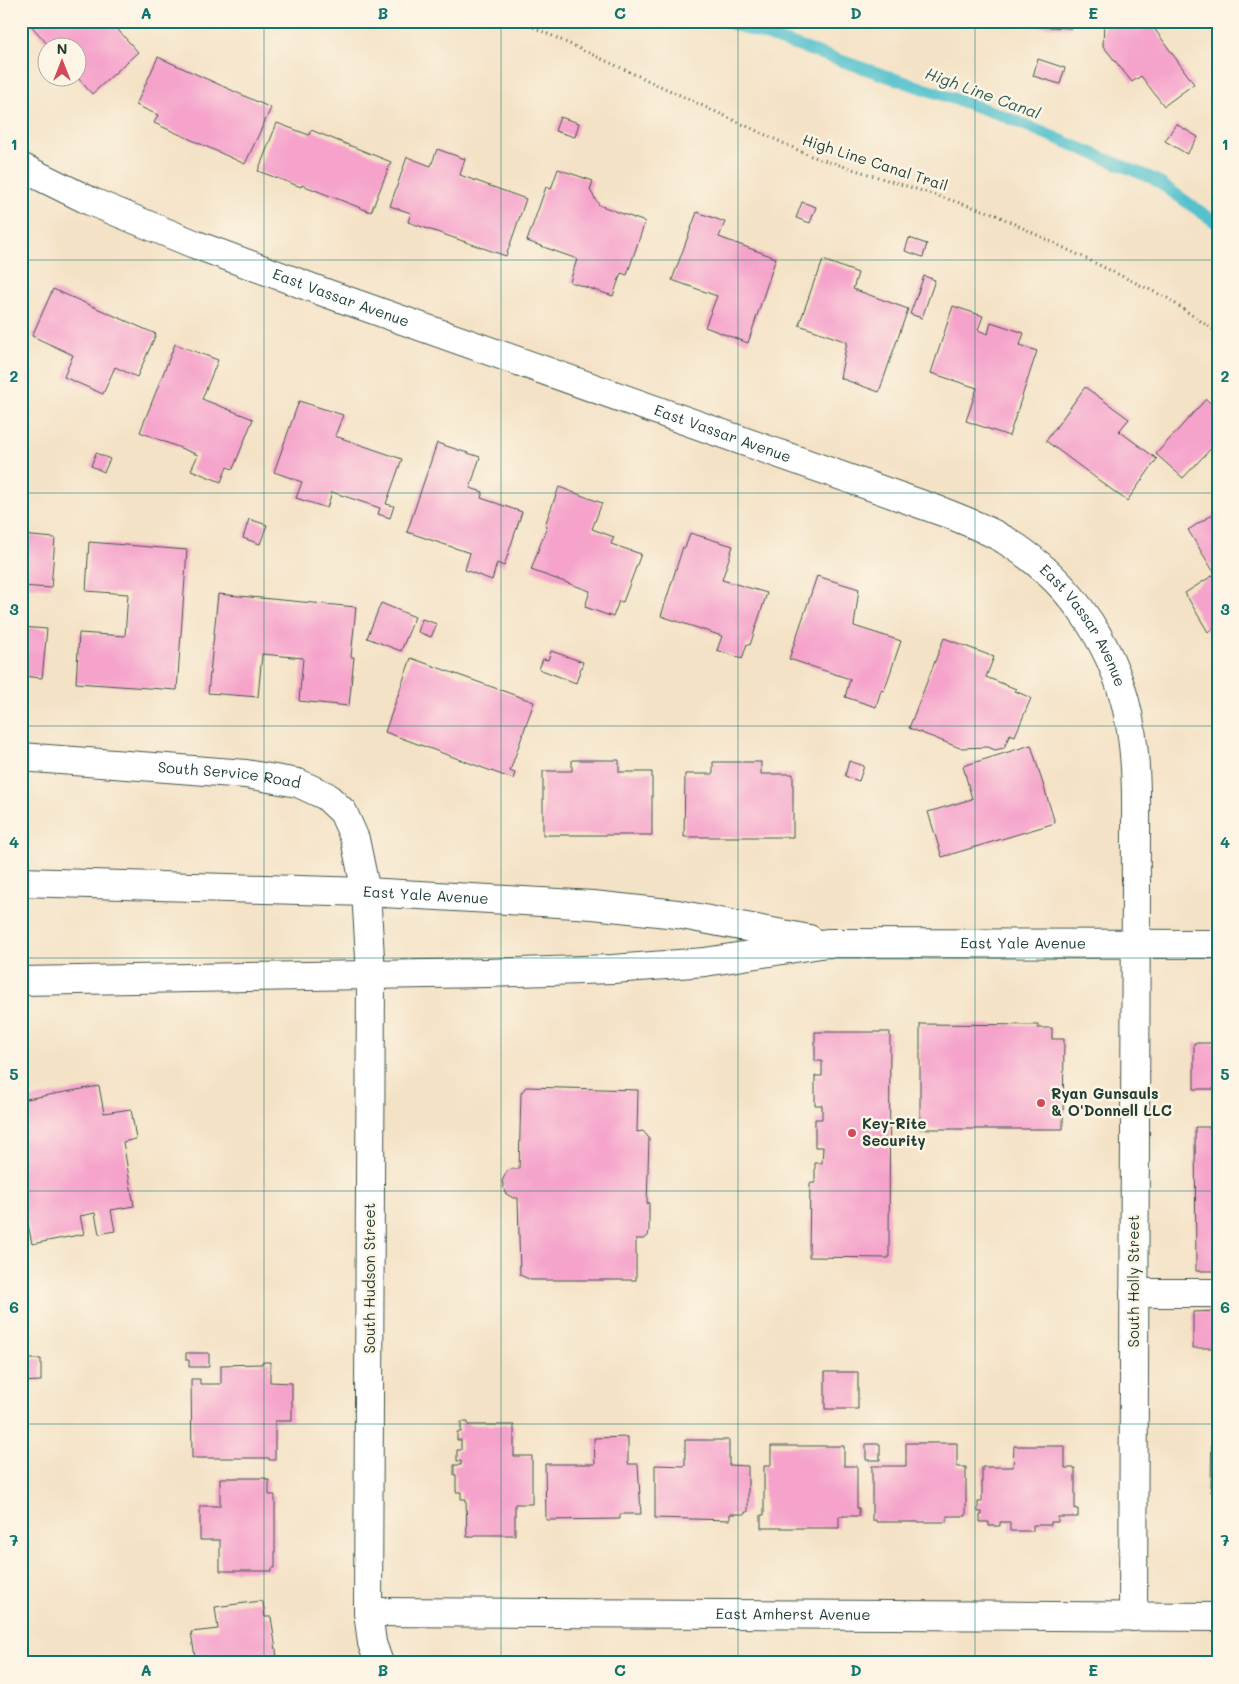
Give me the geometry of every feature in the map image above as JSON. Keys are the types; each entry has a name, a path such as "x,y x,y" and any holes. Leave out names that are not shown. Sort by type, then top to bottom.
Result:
{"street":[{"name":"East Vassar Avenue","path":"21,167 90,201 194,244 326,293 943,512 974,524 1020,550 1056,580 1080,610 1106,648 1122,690 1131,730 1135,785 1136,944"},
{"name":"South Service Road","path":"21,757 246,774 298,783 326,796 343,812 355,839 366,892"},
{"name":"East Yale Avenue","path":"21,882 366,892 593,905 709,919 827,943"},
{"name":"South Hudson Street","path":"366,892 371,974 368,1612 372,1643 379,1663"},
{"name":"East Yale Avenue","path":"21,981 552,972 705,962 827,943 1218,944"},
{"name":"South Holly Street","path":"1133,1617 1136,944"},
{"path":"1134,1293 1218,1293"},
{"name":"East Amherst Avenue","path":"368,1612 1218,1618"}],"path":[{"name":"High Line Canal Trail","path":"520,21 811,156 992,212 1167,298 1218,333"}],"building":[{"path":"27,21 110,21 138,52 92,94 87,88 88,38 42,38"},
{"path":"1032,21 1072,21 1071,28 1032,26"},
{"path":"1104,21 1149,21 1194,84 1164,106 1141,76 1132,82 1103,46"},
{"path":"158,57 271,108 245,164 154,123 158,115 136,105"},
{"path":"1038,59 1065,68 1060,84 1033,76"},
{"path":"560,117 579,123 575,137 555,131"},
{"path":"277,123 309,135 311,130 391,162 371,212 302,185 301,187 258,171"},
{"path":"1176,124 1198,137 1187,154 1165,141"},
{"path":"437,149 465,159 460,175 526,199 506,256 408,222 411,213 390,206 407,157 431,166"},
{"path":"558,169 593,181 590,190 599,205 645,222 627,275 621,273 613,296 570,282 577,259 527,241 546,187 551,189"},
{"path":"802,202 816,207 810,223 796,218"},
{"path":"697,212 725,222 719,237 776,258 748,343 705,327 717,296 672,280"},
{"path":"909,238 927,244 923,257 905,251"},
{"path":"823,260 858,273 853,289 908,309 879,392 840,378 847,342 799,325"},
{"path":"924,276 935,280 922,318 910,314"},
{"path":"53,289 156,334 137,377 115,367 103,394 64,377 73,355 32,336"},
{"path":"953,306 983,316 978,330 988,334 991,322 1024,333 1020,345 1037,351 1009,436 966,421 977,388 931,373"},
{"path":"175,344 218,360 202,399 253,419 233,469 227,467 221,482 191,470 198,455 140,432"},
{"path":"1085,387 1129,419 1119,431 1157,459 1127,501 1046,441"},
{"path":"1206,399 1218,410 1218,441 1183,478 1156,454"},
{"path":"299,401 343,415 335,436 402,459 386,504 394,506 390,518 378,514 380,508 332,492 327,508 296,498 302,482 274,472"},
{"path":"437,443 480,457 470,488 483,492 481,498 522,512 504,566 497,563 492,580 465,570 470,553 407,532"},
{"path":"96,453 110,459 104,472 91,466"},
{"path":"559,487 602,503 592,529 614,537 611,544 641,554 623,602 619,601 613,617 585,607 590,591 531,570"},
{"path":"1218,511 1218,626 1208,632 1185,593 1215,574 1188,530"},
{"path":"249,519 267,525 260,544 243,538"},
{"path":"690,533 733,546 722,580 767,593 750,645 747,644 742,659 717,650 722,636 661,616 683,547 685,548"},
{"path":"21,535 55,538 51,588 21,586"},
{"path":"89,542 187,550 177,690 76,683 79,633 125,636 128,594 86,591"},
{"path":"817,576 859,589 854,626 901,641 884,691 881,690 876,707 845,697 850,679 789,659"},
{"path":"218,594 356,607 351,657 354,657 349,706 299,701 303,658 262,654 258,697 208,693"},
{"path":"381,603 415,617 401,651 367,638"},
{"path":"422,619 437,624 431,637 418,632"},
{"path":"21,627 47,629 42,678 21,676"},
{"path":"944,638 994,657 986,677 1016,689 1015,691 1031,698 1015,736 1010,734 1004,748 995,750 988,747 960,748 909,728"},
{"path":"551,651 583,662 576,683 539,669 543,659 548,660"},
{"path":"411,658 534,702 510,771 515,773 513,779 385,732"},
{"path":"1031,745 1055,823 942,857 928,812 972,799 963,766"},
{"path":"572,760 619,760 619,772 652,772 652,835 543,835 543,771 572,771"},
{"path":"849,761 864,766 859,781 845,776"},
{"path":"713,762 761,762 761,774 793,774 793,837 684,837 685,774 713,774"},
{"path":"920,1024 1038,1025 1038,1028 1052,1028 1052,1039 1064,1039 1063,1129 920,1129"},
{"name":"Key-Rite Security","path":"815,1032 890,1032 889,1258 809,1257 810,1183 815,1183 815,1163 822,1163 823,1147 815,1147 815,1119 822,1119 822,1105 815,1105 815,1076 822,1076 822,1061 815,1061"},
{"path":"1194,1043 1218,1043 1218,1097 1216,1097 1216,1089 1194,1089"},
{"path":"99,1086 104,1113 131,1109 136,1139 123,1142 134,1206 111,1210 115,1231 99,1234 95,1213 80,1216 84,1234 32,1244 28,1224 21,1225 21,1100"},
{"path":"526,1087 638,1090 637,1132 643,1131 649,1138 647,1204 649,1202 649,1231 648,1236 644,1239 636,1239 636,1280 531,1280 520,1275 518,1198 513,1198 505,1193 502,1181 507,1171 519,1169 521,1093"},
{"path":"1195,1127 1218,1127 1218,1271 1196,1271"},
{"path":"1218,1311 1218,1348 1193,1348 1193,1312"},
{"path":"28,1325 30,1343 21,1344 21,1326"},
{"path":"186,1353 209,1353 209,1367 189,1367"},
{"path":"21,1359 41,1359 41,1381 21,1382"},
{"path":"262,1362 270,1362 270,1382 292,1383 292,1421 275,1421 275,1460 269,1460 269,1458 192,1458 191,1379 200,1379 200,1384 221,1384 221,1365 262,1364"},
{"path":"825,1372 858,1372 858,1409 825,1409"},
{"path":"1212,1421 1218,1421 1218,1492 1211,1492"},
{"path":"461,1422 468,1422 468,1425 514,1425 514,1456 532,1456 532,1504 515,1504 515,1535 474,1535 474,1537 467,1537 466,1499 461,1499 461,1492 456,1492 456,1475 454,1475 454,1465 461,1465 461,1461 457,1461 457,1450 461,1450 461,1440 457,1440 457,1432 461,1432"},
{"path":"628,1437 628,1464 638,1464 641,1514 620,1514 620,1519 546,1520 545,1464 595,1464 594,1438"},
{"path":"685,1440 729,1440 729,1465 748,1466 748,1512 745,1512 745,1514 730,1514 730,1520 655,1518 655,1465 685,1466"},
{"path":"906,1443 957,1443 957,1467 966,1467 966,1516 947,1516 947,1522 876,1522 876,1520 872,1520 872,1466 906,1466"},
{"path":"866,1444 880,1444 880,1460 866,1460"},
{"path":"771,1446 844,1446 844,1466 857,1466 857,1508 859,1508 859,1516 839,1516 839,1528 761,1528 761,1515 764,1515 764,1466 771,1466"},
{"path":"1014,1446 1065,1446 1065,1468 1075,1468 1075,1509 1078,1509 1078,1517 1058,1517 1058,1522 1051,1522 1051,1525 1033,1525 1033,1531 1010,1531 1010,1522 1000,1522 1000,1526 989,1526 989,1522 980,1522 982,1512 978,1512 978,1502 982,1502 982,1467 1013,1467"},
{"path":"220,1478 266,1478 266,1480 269,1480 269,1495 275,1495 275,1568 272,1568 272,1571 220,1571 220,1540 200,1540 200,1506 220,1506"},
{"path":"263,1602 265,1617 271,1617 278,1663 196,1663 191,1632 218,1629 215,1607"}],"waterway":[{"name":"High Line Canal","path":"724,21 996,113 1154,179 1218,224"}],"place":[{"name":"Ryan Gunsauls & O'Donnell LLC","path":"1041,1103"},
{"name":"Key-Rite Security","path":"852,1133"}]}
